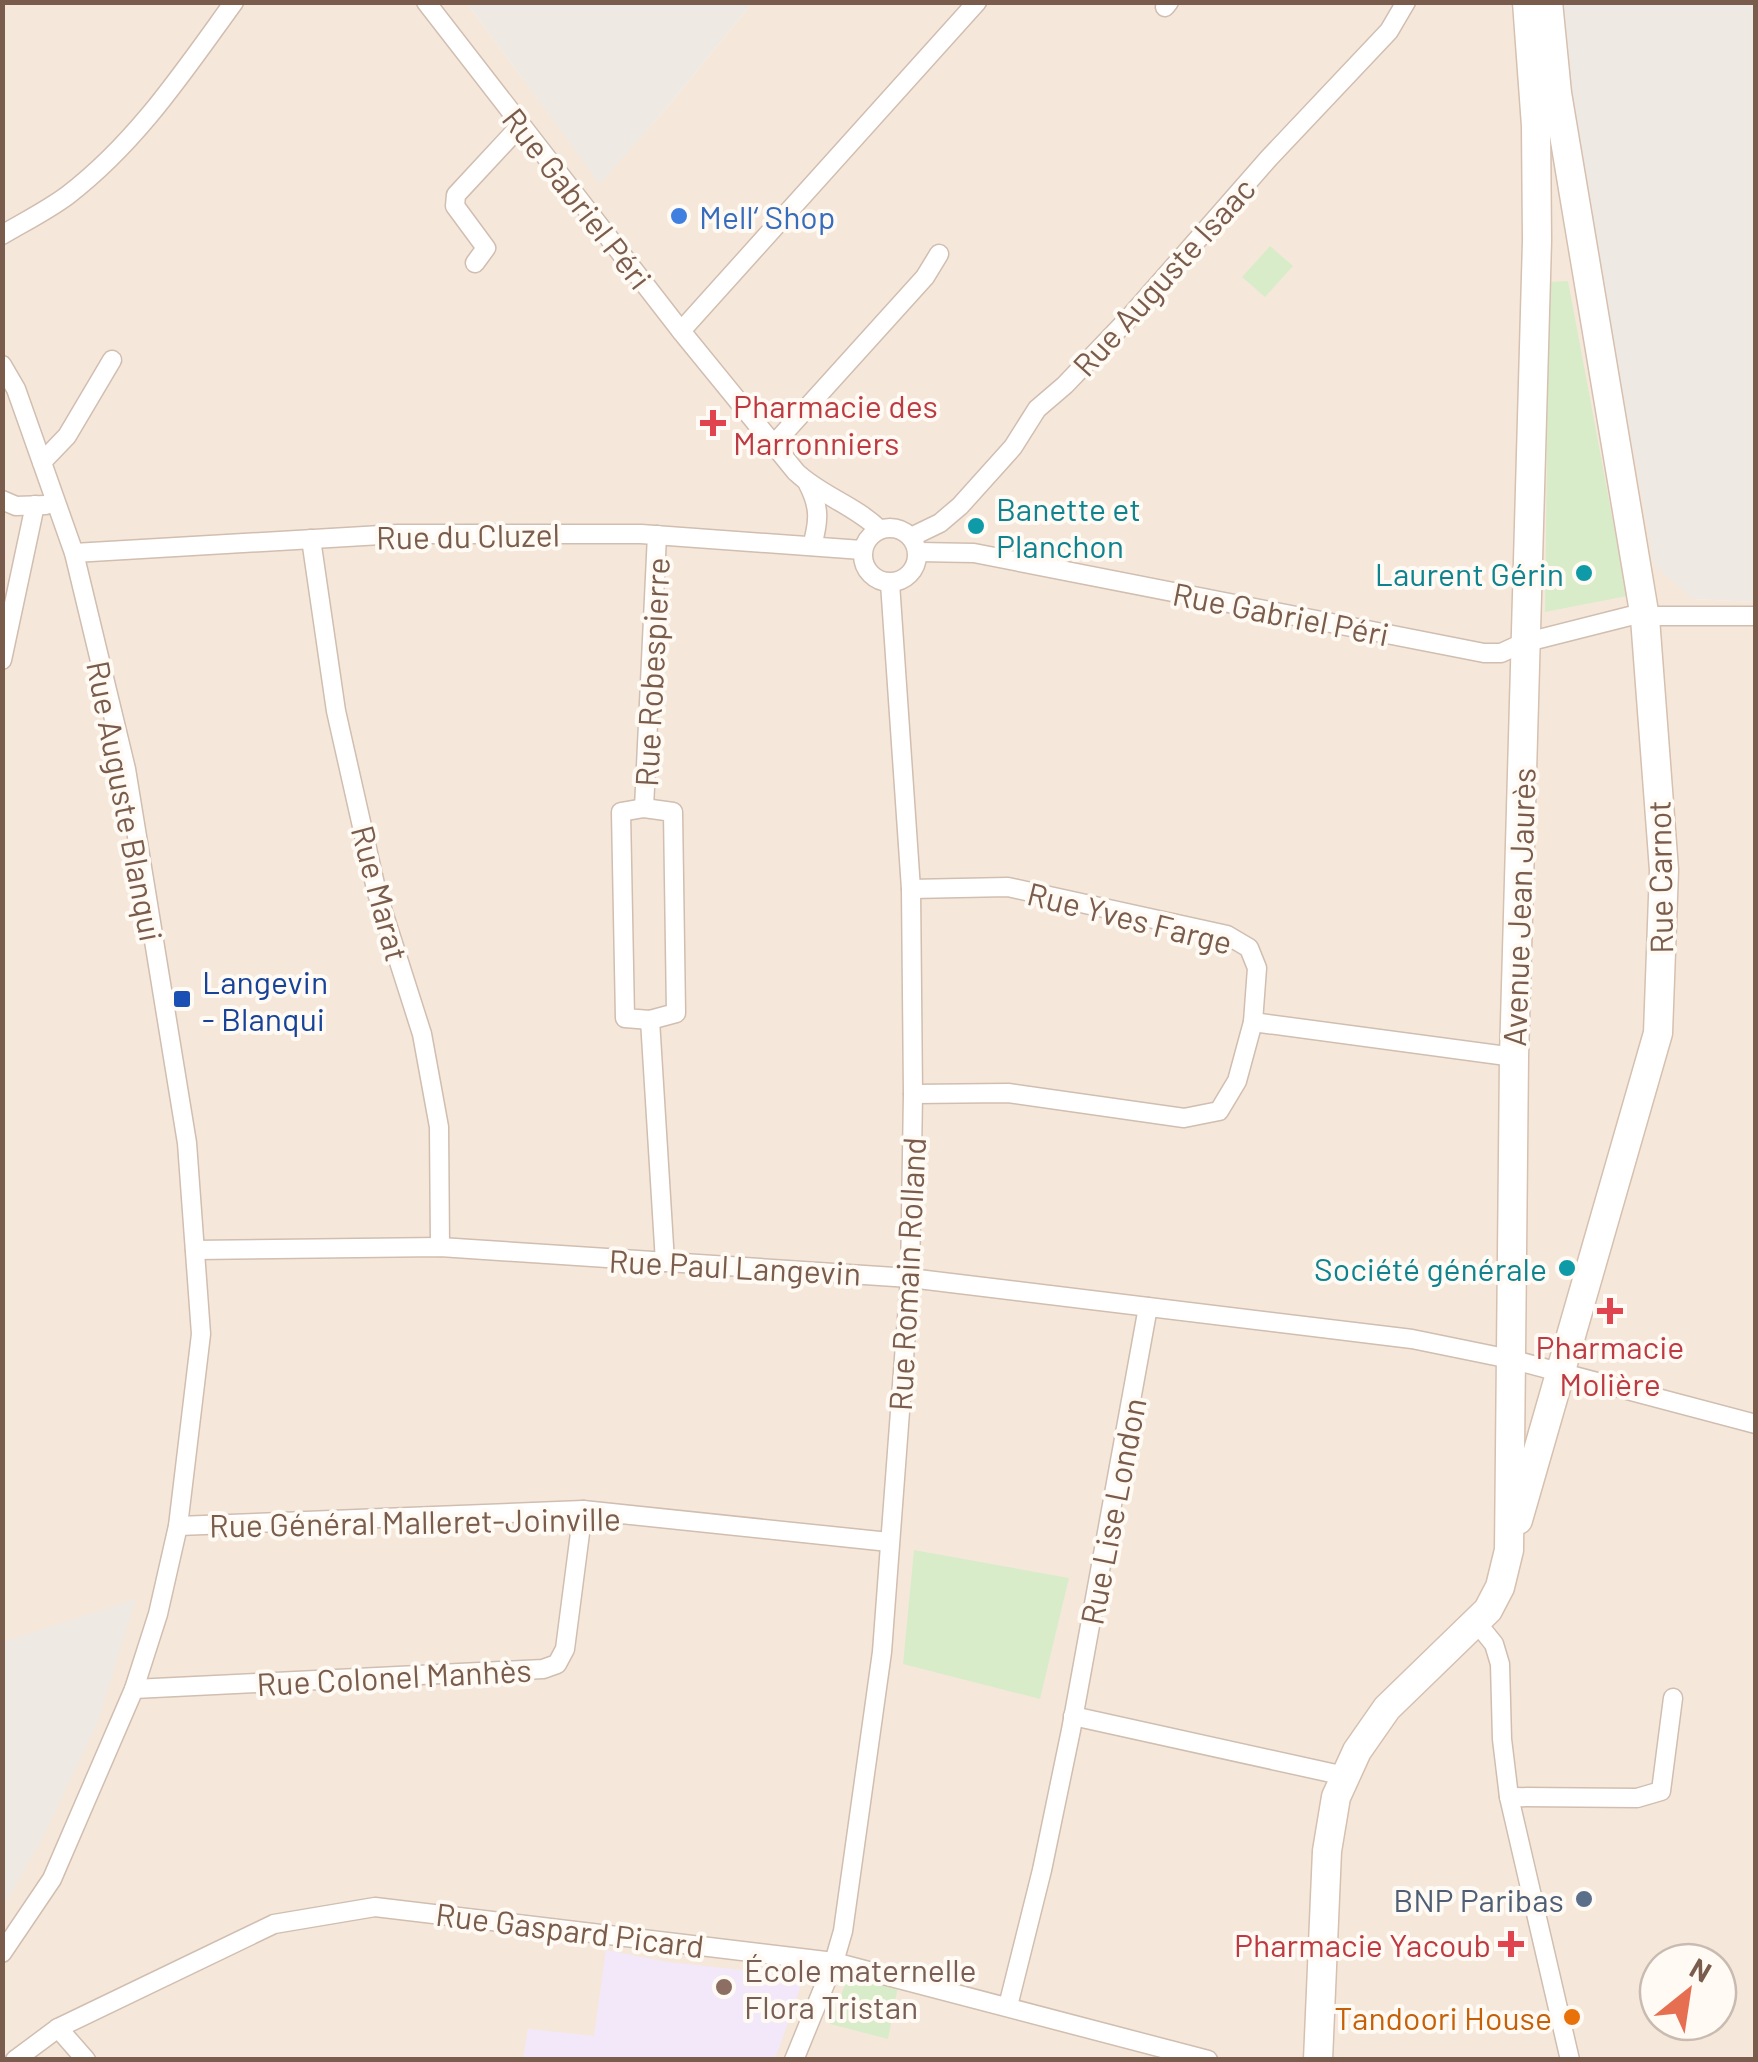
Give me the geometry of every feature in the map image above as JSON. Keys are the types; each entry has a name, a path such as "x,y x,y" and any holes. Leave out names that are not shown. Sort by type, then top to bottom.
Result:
{"main road":[{"name":"Avenue Jean Jaurès","path":"1318,2060 1328,1851 1336,1797 1356,1751 1387,1708 1477,1623 1500,1587 1509,1550 1523,643 1538,241 1536,126 1526,2"},
{"name":"Rue Carnot","path":"1540,2 1542,49 1562,172 1573,189"},
{"name":"Rue Carnot","path":"1509,1550 1658,1033 1664,870 1645,618 1555,78 1548,2"},
{"path":"1538,241 1582,244"}],"street":[{"path":"2,235 67,196 117,153 160,105 234,2"},
{"name":"Rue Gabriel Péri","path":"426,2 681,331 808,484 818,504 819,522 812,546"},
{"path":"681,331 978,2"},
{"name":"Rue Auguste Isaac","path":"914,544 952,513 1013,446 1037,409 1066,385 1123,325 1269,158 1388,31 1406,2"},
{"path":"475,263 486,248 455,206 456,195 521,124"},
{"path":"775,443 925,276 939,254"},
{"path":"42,462 68,436 112,360"},
{"name":"Rue Auguste Blanqui","path":"2,364 16,390 74,552 126,769 187,1143 201,1334 178,1526 158,1614 134,1689 52,1879 2,1954"},
{"name":"Rue Gabriel Péri","path":"808,484 849,506 879,529"},
{"path":"2,500 16,506 57,504"},
{"path":"2,660 34,505"},
{"path":"952,513 954,544 965,552"},
{"path":"893,528 914,544 916,566 905,579 890,583 874,578 864,565 862,550 866,539 879,529 893,528"},
{"name":"Rue du Cluzel","path":"74,552 398,534 657,536 862,550"},
{"name":"Rue Robespierre","path":"644,808 657,536"},
{"name":"Rue Marat","path":"311,539 336,711 377,893 422,1034 439,1127 440,1248"},
{"name":"Rue Gabriel Péri","path":"914,544 1484,653 1501,654 1523,643 1630,616 1756,616"},
{"name":"Rue Romain Rolland","path":"794,2060 843,1931 874,1719 910,1278 914,1094 911,889 890,583"},
{"path":"644,808 673,812 676,1013 650,1020 626,1018 621,812 644,808"},
{"name":"Rue Yves Farge","path":"911,889 1008,886 1227,935 1248,948 1257,968 1253,1022 1237,1081 1219,1111 1184,1118 1008,1093 914,1094"},
{"path":"650,1020 666,1262"},
{"path":"1253,1022 1514,1057"},
{"name":"Rue Paul Langevin","path":"195,1250 440,1248 910,1278 1412,1339 1510,1359 1756,1424"},
{"name":"Rue Lise London","path":"1008,2006 1042,1870 1072,1723 1148,1306"},
{"name":"Rue Général Malleret-Joinville","path":"178,1526 583,1510 890,1542"},
{"name":"Rue Colonel Manhès","path":"134,1689 543,1669 557,1664 564,1649 583,1510"},
{"path":"1477,1623 1494,1644 1500,1664 1502,1739 1509,1797 1570,2060"},
{"path":"1509,1797 1637,1798 1660,1791 1672,1698"},
{"path":"1072,1723 1345,1776"},
{"name":"Rue Gaspard Picard","path":"15,2060 58,2028 274,1924 375,1907 834,1962 1208,2060"},
{"path":"58,2028 86,2060"}],"shaded area":[{"path":"3,3 467,3 600,183 752,3 1559,3 1693,599 1755,602 1755,2059 3,2060"},
{"path":"467,3 752,3 600,184"},
{"path":"1559,3 1755,3 1755,602 1693,599 1654,565 1558,32"},
{"path":"136,1599 97,1724 41,1841 3,1906 3,1642"},
{"path":"606,1950 667,1962 804,1977 775,2059 523,2059 528,2029 594,2036"}],"green space":[{"path":"1270,246 1293,266 1265,297 1242,277"},
{"path":"1568,281 1627,596 1545,612 1549,282"},
{"path":"914,1550 1069,1578 1040,1699 903,1664"},
{"path":"848,1977 898,1987 888,2039 830,2024"}],"place":[{"name":"Mell‘ Shop","path":"679,216"},
{"name":"Pharmacie des Marronniers","path":"713,423"},
{"name":"Banette et Planchon","path":"976,526"},
{"name":"Laurent Gérin","path":"1584,573"},
{"name":"Langevin - Blanqui","path":"182,999"},
{"name":"Société générale","path":"1567,1268"},
{"name":"Pharmacie Molière","path":"1610,1311"},
{"name":"BNP Paribas","path":"1584,1899"},
{"name":"Pharmacie Yacoub","path":"1511,1944"},
{"name":"École maternelle Flora Tristan","path":"724,1987"},
{"name":"Tandoori House","path":"1572,2017"}]}
